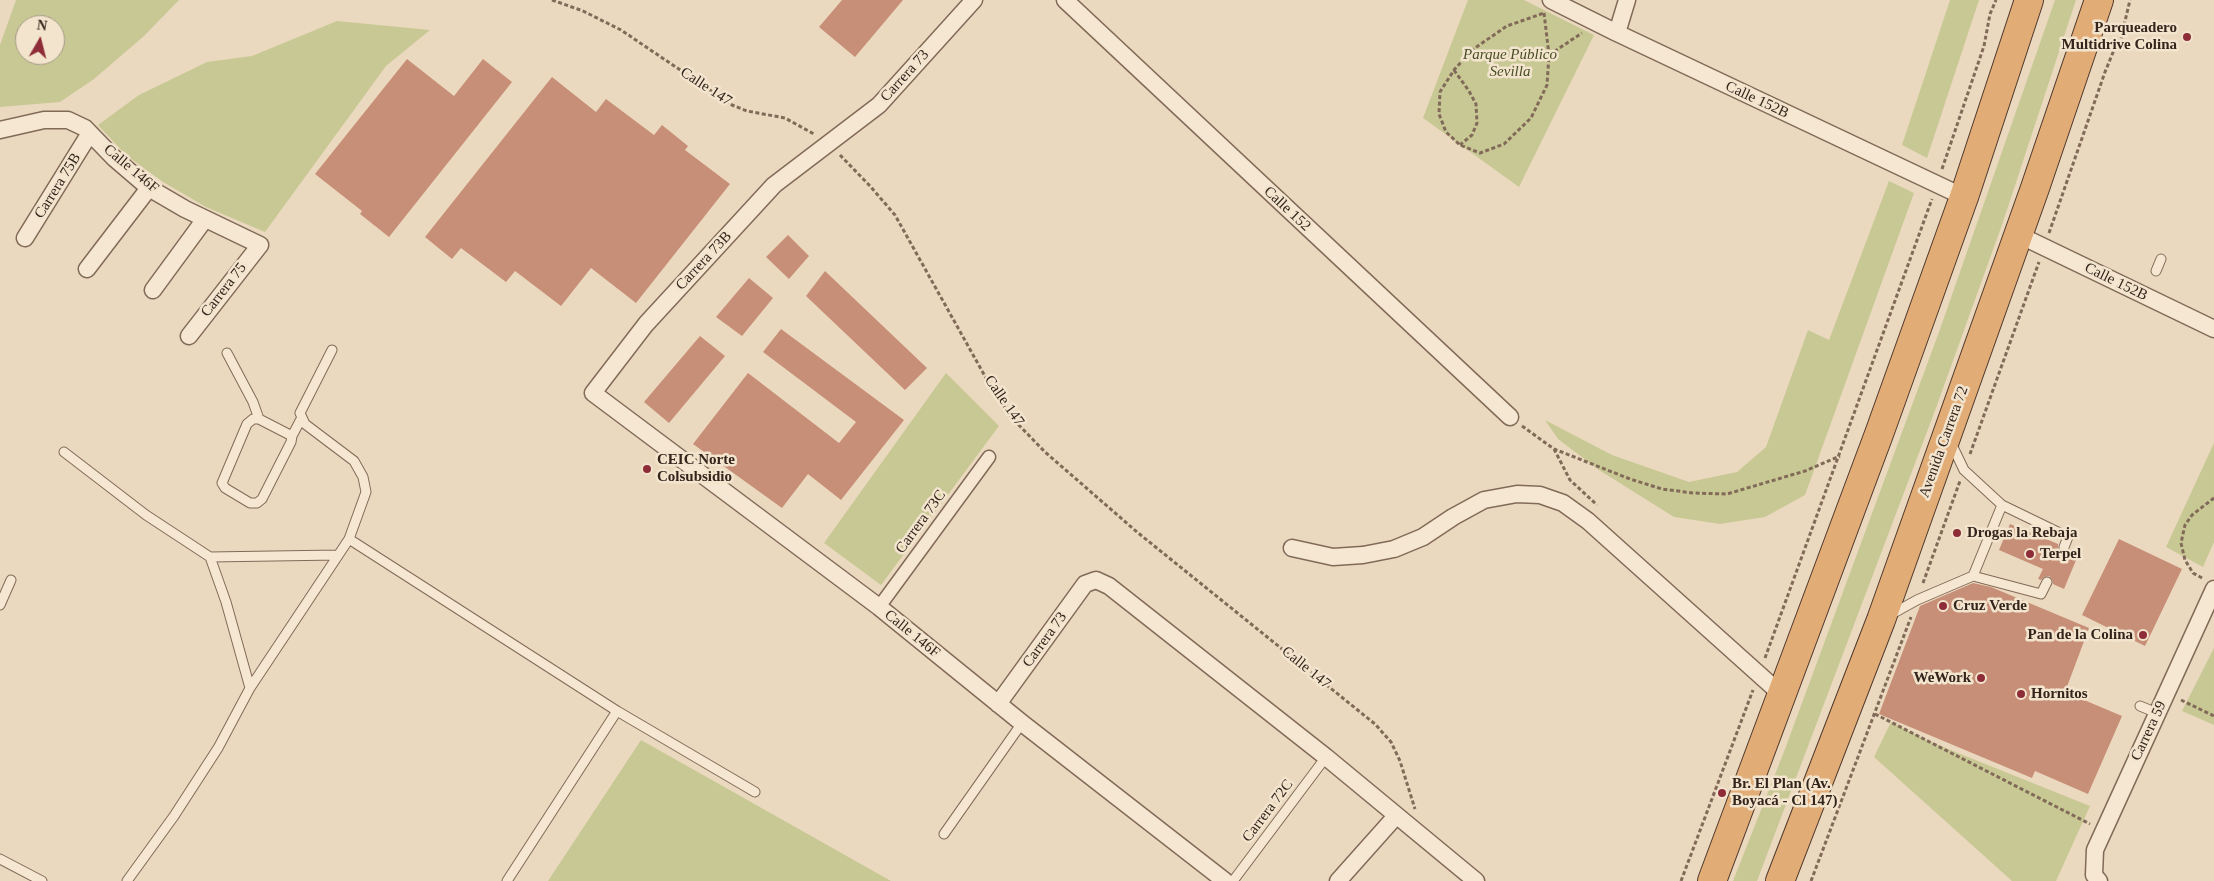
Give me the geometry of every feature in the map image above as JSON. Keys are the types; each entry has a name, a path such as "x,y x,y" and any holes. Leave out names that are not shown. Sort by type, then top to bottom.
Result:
{"highway":[{"path":"1712,881 1879,434 1964,197 2028,0"},
{"name":"Avenida Carrera 72","path":"1780,881 1881,620 2019,235 2098,0"}],"street":[{"name":"Carrera 73","path":"828,144 879,105 974,0"},
{"name":"Calle 152","path":"1065,0 1510,417"},
{"name":"Calle 152B","path":"1551,0 1616,33 1964,197"},
{"path":"1616,33 1626,0"},
{"name":"Calle 146F","path":"0,130 44,120 68,120 85,128 114,158 149,188 205,219 260,245"},
{"name":"Carrera 75B","path":"25,238 90,133"},
{"name":"Carrera 73B","path":"593,393 646,324 774,185 828,144"},
{"path":"87,269 149,188"},
{"path":"153,290 205,219"},
{"name":"Calle 152B","path":"2019,235 2214,329"},
{"name":"Carrera 75","path":"189,336 260,245"},
{"name":"Calle 146F","path":"593,393 878,607 1022,723 1225,881"},
{"name":"Carrera 73C","path":"878,607 989,457"},
{"path":"1292,548 1333,557 1363,555 1394,549 1423,537 1452,517 1484,500 1517,494 1540,495 1563,503 1588,521 1782,695"},
{"name":"Carrera 73","path":"998,704 1086,584 1096,580 1109,586 1326,757"},
{"name":"Carrera 59","path":"2096,878 2095,850 2157,714 2210,585"},
{"path":"1326,757 1476,881"},
{"path":"1338,881 1396,816"}],"lane":[{"path":"2156,271 2161,259"},
{"path":"292,436 259,419 253,419 247,424 222,483 225,488 250,503 257,503 262,499 291,442 301,418 300,413 332,350"},
{"path":"227,353 250,395 259,419"},
{"path":"127,881 174,816 218,748 250,688 349,539 366,492 363,477 354,461 301,418"},
{"path":"1947,433 1964,470 2002,504 2068,537 2064,547"},
{"path":"64,452 146,516 210,557 337,555"},
{"path":"1881,620 1917,600 1963,584 1973,576 2002,504"},
{"path":"349,539 617,711 755,792"},
{"path":"210,557 226,602 250,688"},
{"path":"1973,576 2041,594 2047,582"},
{"path":"0,605 11,580"},
{"path":"2140,706 2157,714"},
{"path":"507,881 617,711"},
{"path":"944,834 1007,740 1022,723"},
{"name":"Carrera 72C","path":"1233,881 1326,757"},
{"path":"0,859 42,881"}],"path":[{"name":"Calle 147","path":"552,0 583,11 621,30 732,105 747,111 785,118 803,126 828,144 870,186 894,215 991,387 1012,418 1045,452 1137,532 1375,724 1391,742 1400,761 1415,810"},
{"path":"1681,881 1840,456 1937,185 1984,46 1990,14 1996,0"},
{"path":"1811,881 1917,600 2106,72 2114,50 2121,38 2130,0"},
{"path":"1544,12 1549,55 1547,85 1531,118 1504,144 1480,153 1460,145 1446,132 1439,114 1440,92 1454,70 1472,50 1507,26 1544,12"},
{"path":"1549,55 1596,23"},
{"path":"1454,70 1476,104 1477,123 1472,135 1460,145"},
{"path":"1510,417 1554,448 1630,479 1662,489 1693,493 1727,494 1805,471 1840,456"},
{"path":"2210,585 2193,573 2185,560 2181,543 2185,525 2192,515 2214,498"},
{"path":"2166,693 2214,716"},
{"path":"1875,714 2104,831"}],"green space":[{"path":"16,0 179,0 144,36 94,79 60,102 0,107 0,45"},
{"name":"Parque Público Sevilla","path":"1468,0 1524,0 1594,35 1519,187 1423,118"},
{"path":"1950,0 1979,0 1927,158 1902,145"},
{"path":"2055,0 2076,0 2003,222 1936,408 1757,881 1733,881 1785,749 1939,332"},
{"path":"337,21 430,30 386,66 265,232 206,207 163,182 126,155 98,125 139,95 207,62 252,56"},
{"path":"1889,181 1914,193 1805,495 1765,517 1720,524 1674,517 1599,470 1558,439 1545,420 1612,455 1689,482 1737,472 1766,447 1808,330 1829,340"},
{"path":"946,373 999,426 881,585 824,543"},
{"path":"2214,443 2214,542 2203,567 2166,547"},
{"path":"2214,648 2214,725 2182,711"},
{"path":"1891,722 1928,741 2090,806 2056,881 2012,881 1874,757"},
{"path":"641,740 891,881 548,881"}],"building":[{"path":"842,0 903,0 855,57 819,27"},
{"path":"407,59 454,96 483,59 512,82 389,237 360,214 362,211 315,174"},
{"path":"552,77 596,112 606,99 654,135 662,125 688,146 685,150 730,184 636,303 591,268 561,306 515,271 506,282 461,248 452,259 425,237"},
{"path":"788,235 809,256 789,279 766,257"},
{"path":"825,271 927,368 905,390 806,296"},
{"path":"749,278 773,298 742,336 716,317"},
{"path":"781,329 904,420 841,500 808,474 782,508 693,444 748,373 839,443 856,422 763,352"},
{"path":"700,336 725,356 669,423 644,402"},
{"path":"2010,524 2058,544 2061,553 2065,553 2070,549 2079,553 2064,589 2053,584 2049,576 2041,580 2038,579 2043,569 1999,550"},
{"path":"2119,539 2182,569 2145,646 2082,615"},
{"name":"WeWork","path":"1973,583 1991,587 2089,628 2065,692 2122,716 2088,794 2035,771 2032,778 1879,714 1920,606"}],"place":[{"name":"Parqueadero Multidrive Colina","path":"2187,37"},
{"name":"CEIC Norte Colsubsidio","path":"647,469"},
{"name":"Drogas la Rebaja","path":"1957,533"},
{"name":"Terpel","path":"2030,554"},
{"name":"Cruz Verde","path":"1943,606"},
{"name":"Pan de la Colina","path":"2143,635"},
{"name":"WeWork","path":"1981,678"},
{"name":"Hornitos","path":"2021,694"},
{"name":"Br. El Plan (Av. Boyacá - Cl 147)","path":"1722,793"}]}
